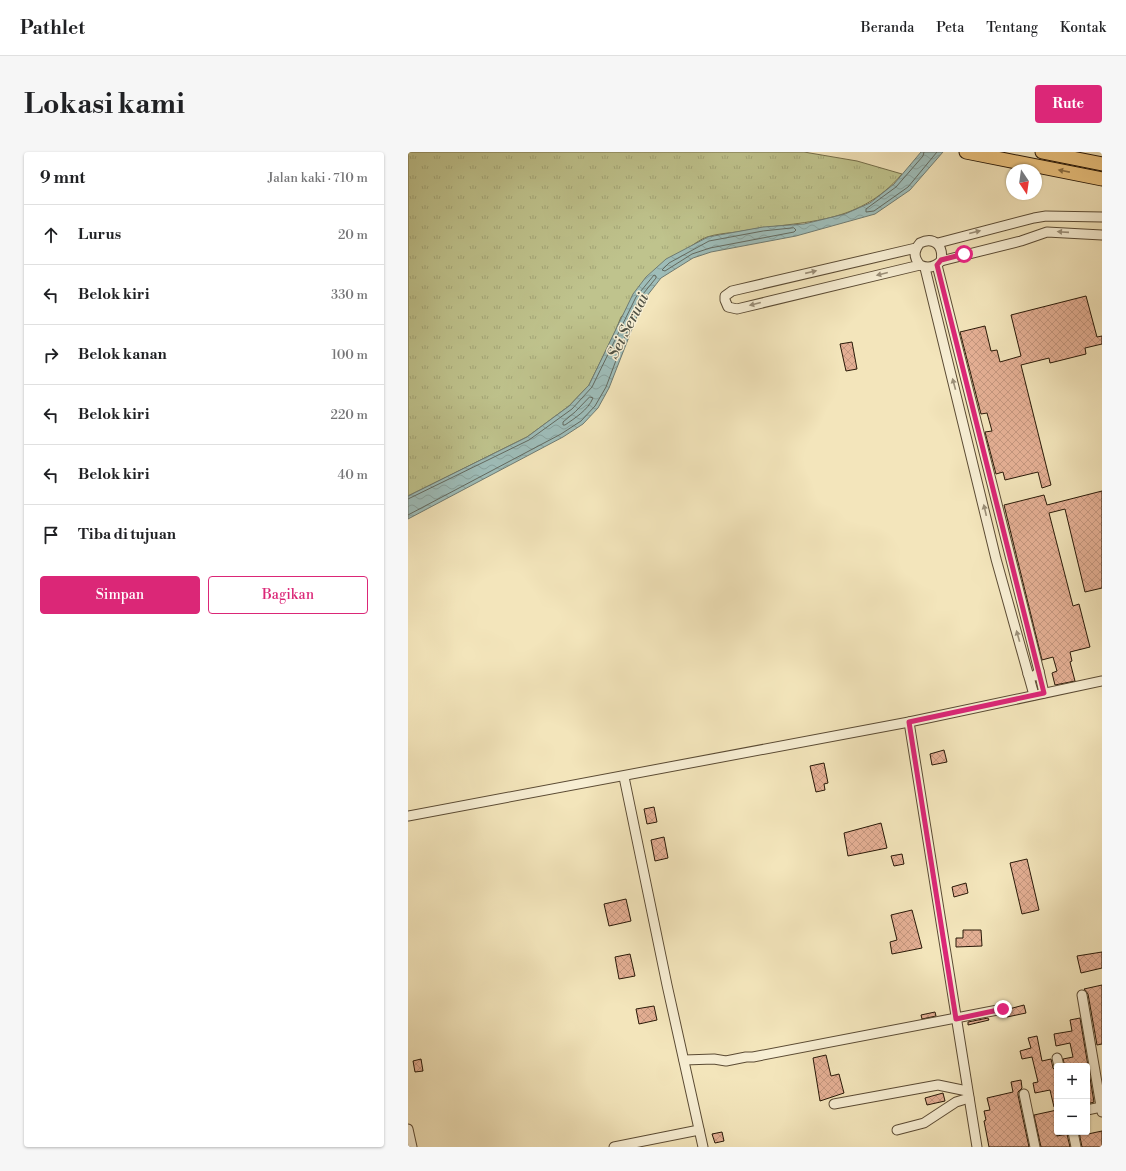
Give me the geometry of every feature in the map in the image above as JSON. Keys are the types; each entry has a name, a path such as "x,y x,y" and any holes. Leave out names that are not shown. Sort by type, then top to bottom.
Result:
{"highway":[{"path":"966,152 1102,178"},
{"path":"1042,152 1102,164"}],"street":[{"path":"938,243 1046,216 1102,217"},
{"path":"1044,693 939,263 943,254 938,243 932,240 926,240 920,243 916,248 732,291 725,296 728,307 737,309 939,263 1021,241 1047,232 1102,235"},
{"path":"916,248 916,260 922,266 966,428 996,559 1034,695"},
{"path":"981,495 994,492"},
{"path":"1028,674 1035,676 1039,671"},
{"path":"408,816 909,722 1102,681"},
{"path":"909,722 976,1147"},
{"path":"624,776 703,1147"},
{"path":"1082,995 1102,1110 1090,1110"},
{"path":"684,1060 714,1059 726,1061 1003,1009"},
{"path":"834,1104 938,1085 968,1094"},
{"path":"897,1130 924,1123 968,1094"},
{"path":"1024,1094 1035,1147"},
{"path":"408,1130 412,1147"},
{"path":"614,1147 699,1130"},
{"path":"1074,1135 1076,1147"}],"green space":[{"path":"408,152 804,152 857,161 902,174 884,192 866,204 846,213 826,219 804,223 714,235 697,242 662,272 621,317 589,385 569,406 527,437 408,496"}],"water":[{"name":"Sei Seruai","path":"921,152 943,152 910,190 875,214 796,236 711,252 693,258 661,278 643,301 609,388 598,408 583,424 563,437 408,519 408,496 527,437 569,406 589,385 633,294 646,277 666,259 708,237 763,227 804,224 845,214 870,203 894,184"}],"building":[{"path":"1086,296 1097,337 1102,336 1102,344 1085,348 1086,354 1050,363 1049,358 1021,365 1051,485 1042,488 1038,472 1005,480 1003,472 996,474 985,432 992,431 987,413 981,414 960,332 985,326 991,351 997,350 1000,362 1021,356 1011,315"},
{"path":"852,342 857,369 846,371 840,344"},
{"path":"1102,491 1102,588 1085,592 1065,509 1049,513 1073,606 1079,604 1090,647 1070,652 1072,661 1070,662 1075,681 1055,685 1052,673 1057,671 1053,657 1042,660 1004,505 1044,495 1047,505"},
{"path":"944,750 947,762 932,765 930,754"},
{"path":"824,763 828,783 824,784 825,790 816,792 810,766"},
{"path":"654,807 657,822 647,824 644,809"},
{"path":"881,823 887,848 848,856 844,833"},
{"path":"664,837 668,858 655,861 651,840"},
{"path":"902,854 904,864 894,866 891,856"},
{"path":"1027,859 1039,910 1022,914 1010,863"},
{"path":"966,883 968,893 954,897 952,887"},
{"path":"626,899 631,921 609,926 604,904"},
{"path":"912,910 922,948 892,954 890,942 897,940 891,915"},
{"path":"963,930 981,930 982,946 956,947 956,938 963,938"},
{"path":"1102,952 1102,968 1081,973 1077,956"},
{"path":"630,954 635,976 619,979 615,957"},
{"path":"1102,985 1102,1044 1097,1045 1088,994 1084,989"},
{"path":"1024,1005 1026,1013 1007,1017 1009,1009"},
{"path":"654,1006 657,1020 639,1024 636,1009"},
{"path":"935,1012 936,1016 922,1019 921,1015"},
{"path":"988,1018 989,1020 968,1025 968,1022"},
{"path":"1080,1018 1088,1063 1064,1063 1063,1059 1073,1057 1070,1043 1056,1046 1054,1034 1072,1031 1070,1020"},
{"path":"1037,1036 1042,1061 1051,1059 1054,1069 1054,1107 1050,1090 1035,1093 1033,1083 1038,1082 1032,1057 1022,1059 1020,1051 1031,1048 1028,1038"},
{"path":"826,1055 831,1076 839,1074 844,1093 820,1101 813,1058"},
{"path":"421,1059 423,1071 415,1072 413,1061"},
{"path":"1090,1078 1094,1102 1090,1103"},
{"path":"1021,1080 1022,1088 1018,1092 1018,1095 1029,1147 989,1147 984,1121 986,1120 984,1111 990,1110 987,1098 1013,1092 1011,1082"},
{"path":"943,1093 945,1101 927,1105 925,1098"},
{"path":"1054,1111 1054,1135 1067,1135 1070,1147 1041,1147 1034,1115"},
{"path":"1102,1131 1102,1147 1082,1147 1080,1135 1090,1135 1090,1134"},
{"path":"722,1132 724,1141 715,1143 712,1134"}],"route":[{"path":"964,254 941,260 937,265 1044,693 909,722 956,1019 1003,1009"}]}
